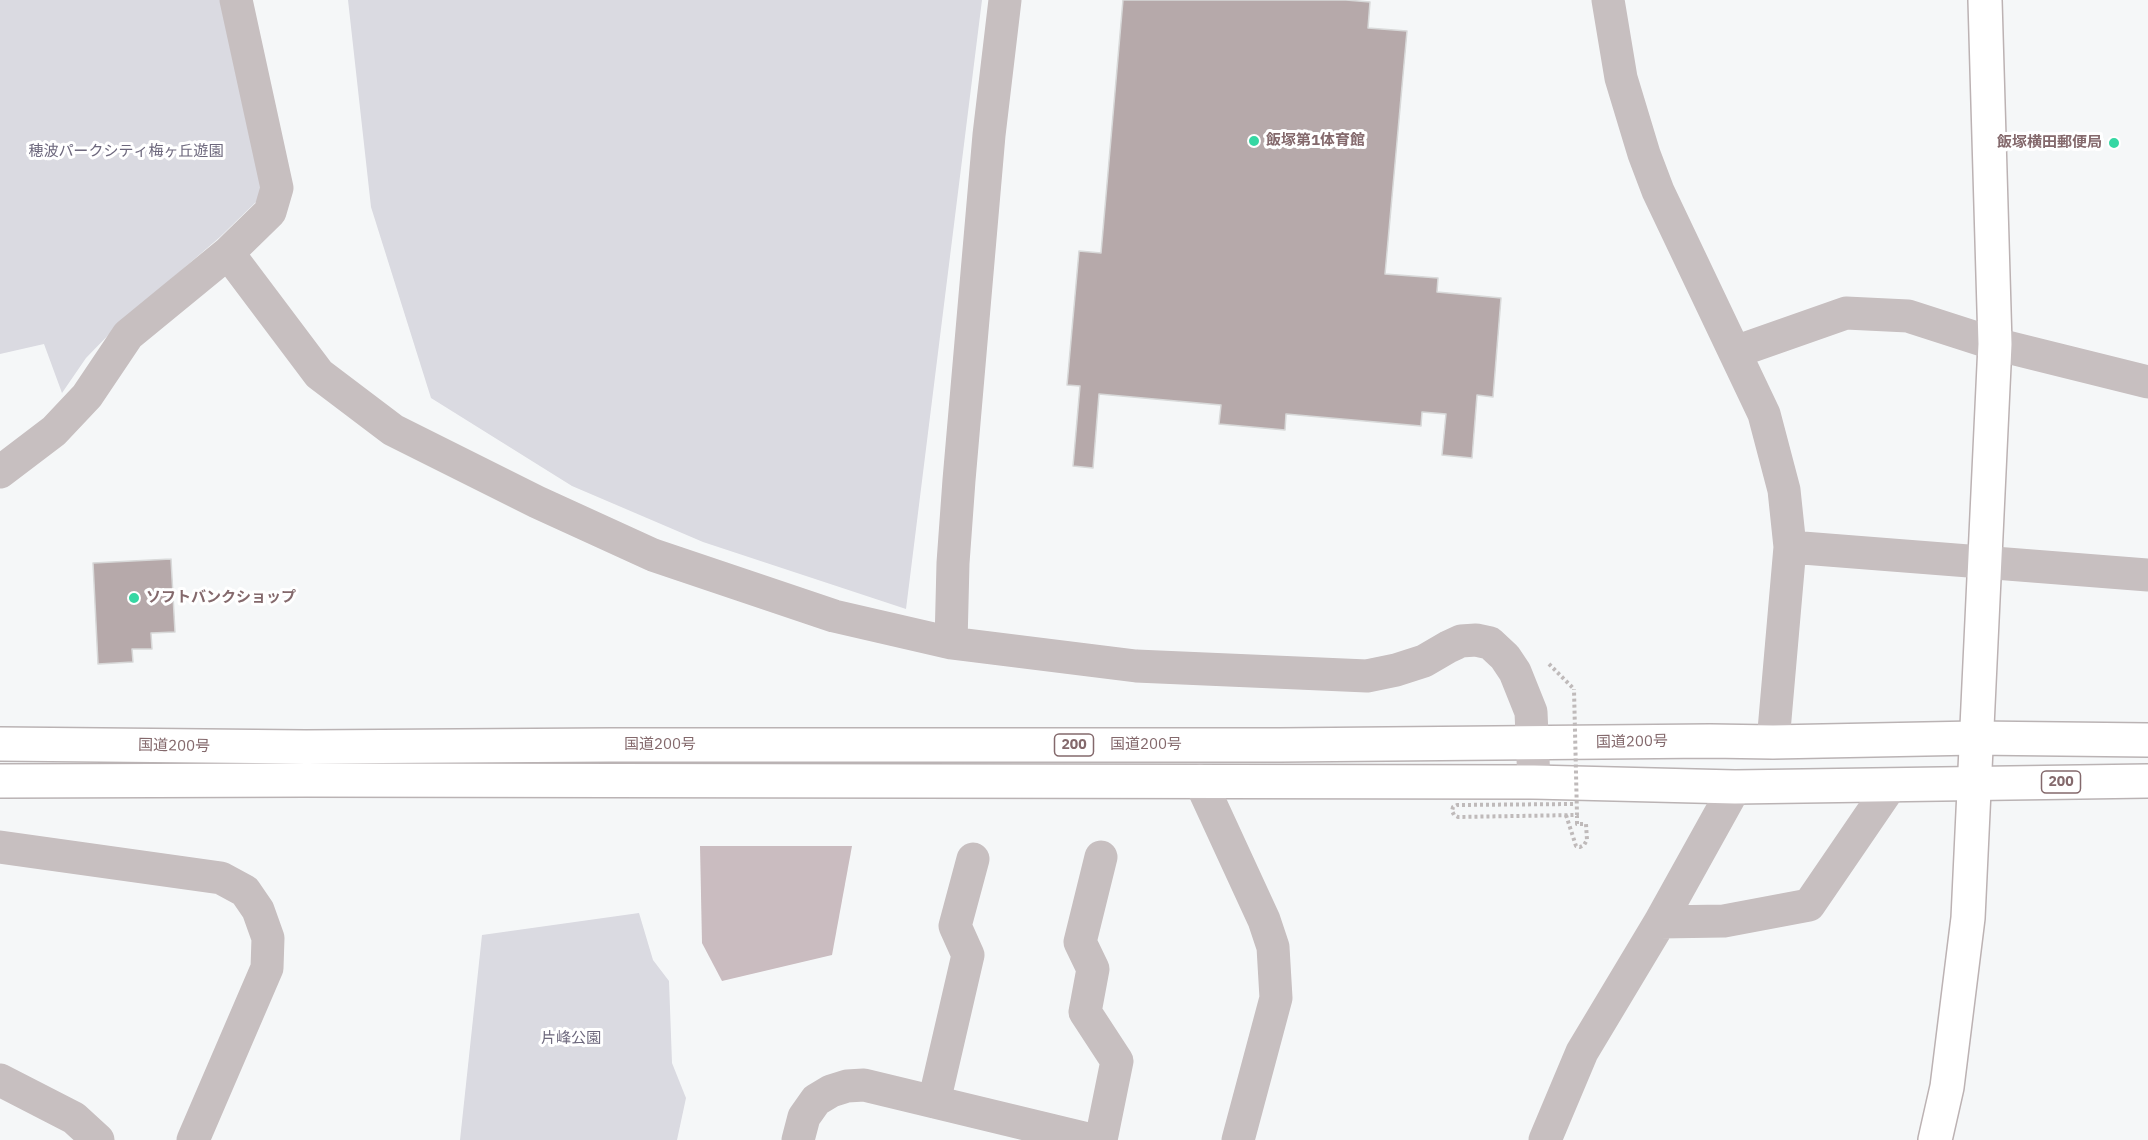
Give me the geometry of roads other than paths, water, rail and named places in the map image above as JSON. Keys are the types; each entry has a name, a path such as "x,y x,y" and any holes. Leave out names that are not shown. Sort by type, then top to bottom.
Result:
{"main road":[{"path":"1935,1140 1947,1087 1968,918 1995,344 1986,0"},
{"name":"国道200号","path":"0,744 306,747 1292,745 1773,742 1975,738 2148,740"},
{"name":"200","path":"0,782 367,780 1534,782 1735,787 2148,781"}],"street":[{"path":"0,472 61,424 87,396 128,334 228,253 270,212 277,188 236,0"},
{"path":"951,643 952,563 989,135 1005,0"},
{"path":"1608,0 1621,78 1644,154 1658,191 1764,414 1784,490 1791,547 1773,742"},
{"path":"228,253 319,374 393,430 537,502 653,555 834,616 951,643 1136,666 1367,676 1424,661 1461,641 1476,639 1490,643 1505,657 1515,672 1531,712 1534,782"},
{"path":"1735,352 1846,313 1908,316 1995,344 2148,382"},
{"path":"1791,547 2148,575"},
{"path":"1200,782 1264,920 1273,947 1276,998 1238,1140"},
{"path":"1660,922 1724,921 1809,905 1891,785"},
{"path":"1545,1140 1582,1052 1660,922 1735,787"},
{"path":"0,847 221,878 245,891 258,910 268,938 267,968 193,1140"},
{"path":"1101,857 1080,942 1092,969 1085,1012 1117,1061 1101,1140"},
{"path":"934,1101 968,955 955,926 973,859"},
{"path":"0,1080 74,1118 98,1140"},
{"path":"798,1140 804,1117 816,1100 831,1091 847,1086 864,1085 1092,1140"}],"place":[{"name":"飯塚第1体育館","path":"1254,141"},
{"name":"飯塚横田郵便局","path":"2114,143"},
{"name":"ソフトバンクショップ","path":"134,598"}],"park label":[{"name":"穂波パークシティ梅ヶ丘遊園","path":"126,152"},
{"name":"片峰公園","path":"571,1039"}]}
